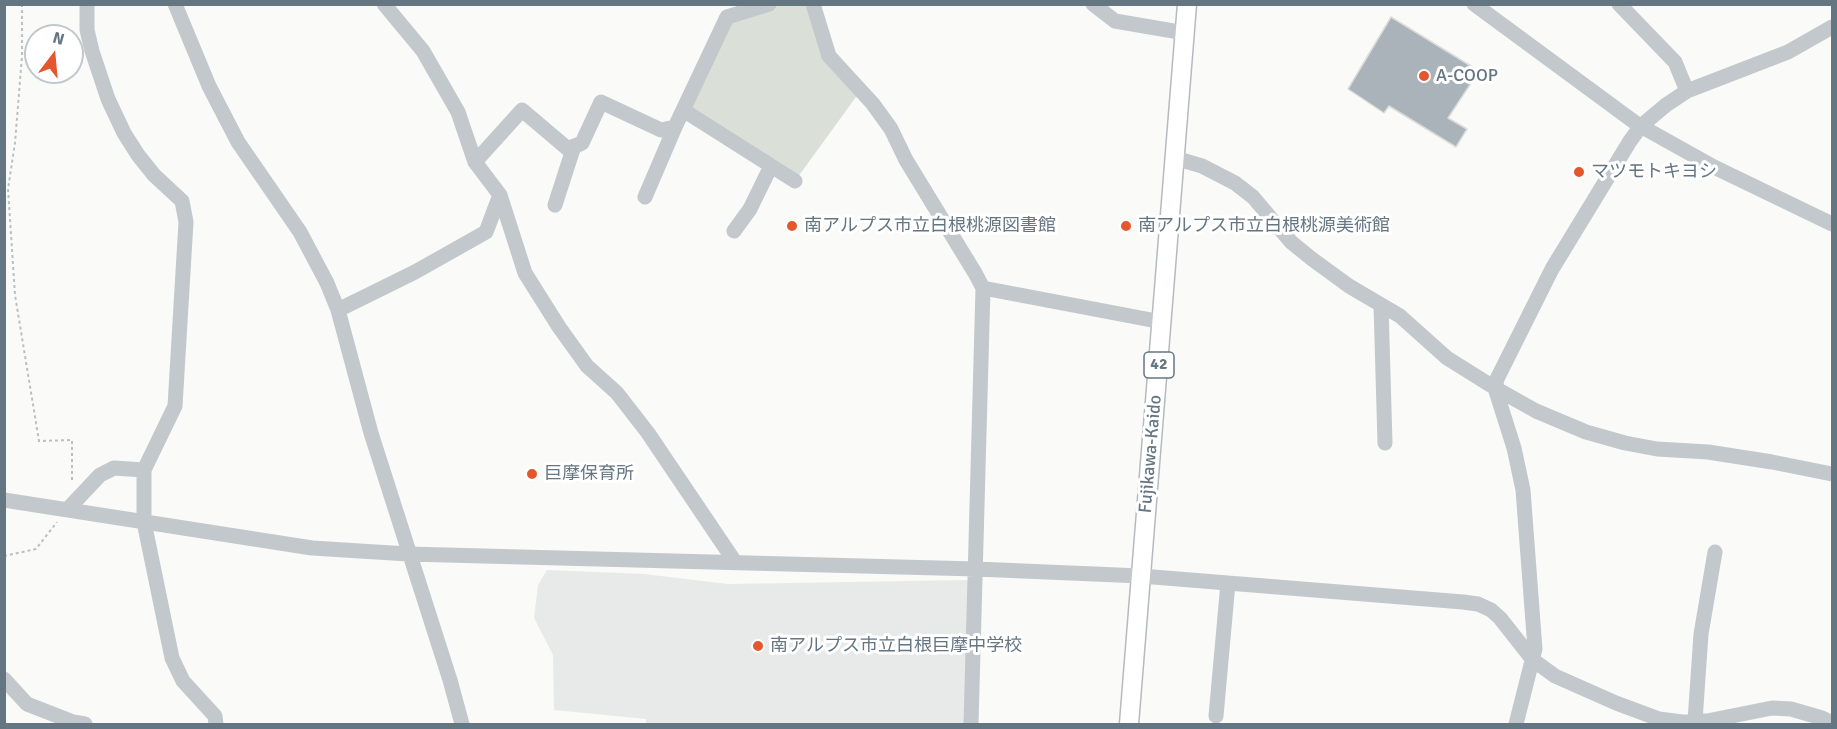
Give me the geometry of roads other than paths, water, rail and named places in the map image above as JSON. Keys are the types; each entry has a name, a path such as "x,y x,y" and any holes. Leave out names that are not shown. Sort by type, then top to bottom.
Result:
{"main road":[{"name":"Fujikawa-Kaido","path":"1129,724 1187,4"}],"street":[{"path":"87,4 87,30 108,99 124,133 138,155 154,175 182,201 186,222 176,406 144,470 144,522 172,658 183,681 215,716 216,724"},
{"path":"175,4 209,86 238,142 300,232 314,256 338,310 371,433 462,724"},
{"path":"384,4 423,51 458,112 475,162 500,195 525,273 587,366 617,393 648,433 735,562"},
{"path":"645,197 727,17 769,4"},
{"path":"813,4 829,56 873,104 891,129 906,160 982,288 971,724"},
{"path":"1093,4 1114,21 1185,33"},
{"path":"1474,4 1641,126 1714,167 1833,224"},
{"path":"1619,4 1675,62 1687,91"},
{"path":"1516,724 1535,649 1523,490 1514,448 1495,388 1497,380 1552,269 1641,126 1687,91 1788,52 1833,27"},
{"path":"475,162 522,110 568,149 582,143 601,102 661,130 675,127"},
{"path":"683,110 795,181"},
{"path":"555,205 574,146"},
{"path":"1175,158 1202,166 1235,183 1253,197 1291,242 1349,286 1400,316 1447,358 1536,411 1586,432 1625,443 1657,449 1708,452 1833,474"},
{"path":"734,231 750,209 771,166"},
{"path":"338,310 415,272 486,232 500,195"},
{"path":"982,288 1162,322"},
{"path":"1381,305 1385,443"},
{"path":"70,507 100,475 114,468 144,470"},
{"path":"4,500 70,507 144,522 312,549 408,554 976,568 1142,576 1478,604 1491,610 1500,618 1533,660 1555,676 1659,719 1682,722 1707,721 1772,708 1791,709 1833,723"},
{"path":"1695,721 1701,634 1715,552"},
{"path":"1216,716 1228,583"},
{"path":"4,679 27,704"},
{"path":"4,699 27,704 73,722 85,724"}],"place":[{"name":"A-COOP","path":"1424,76"},
{"name":"マツモトキヨシ","path":"1579,172"},
{"name":"南アルプス市立白根桃源図書館","path":"792,226"},
{"name":"南アルプス市立白根桃源美術館","path":"1126,226"},
{"name":"巨摩保育所","path":"532,474"},
{"name":"南アルプス市立白根巨摩中学校","path":"758,646"}]}
